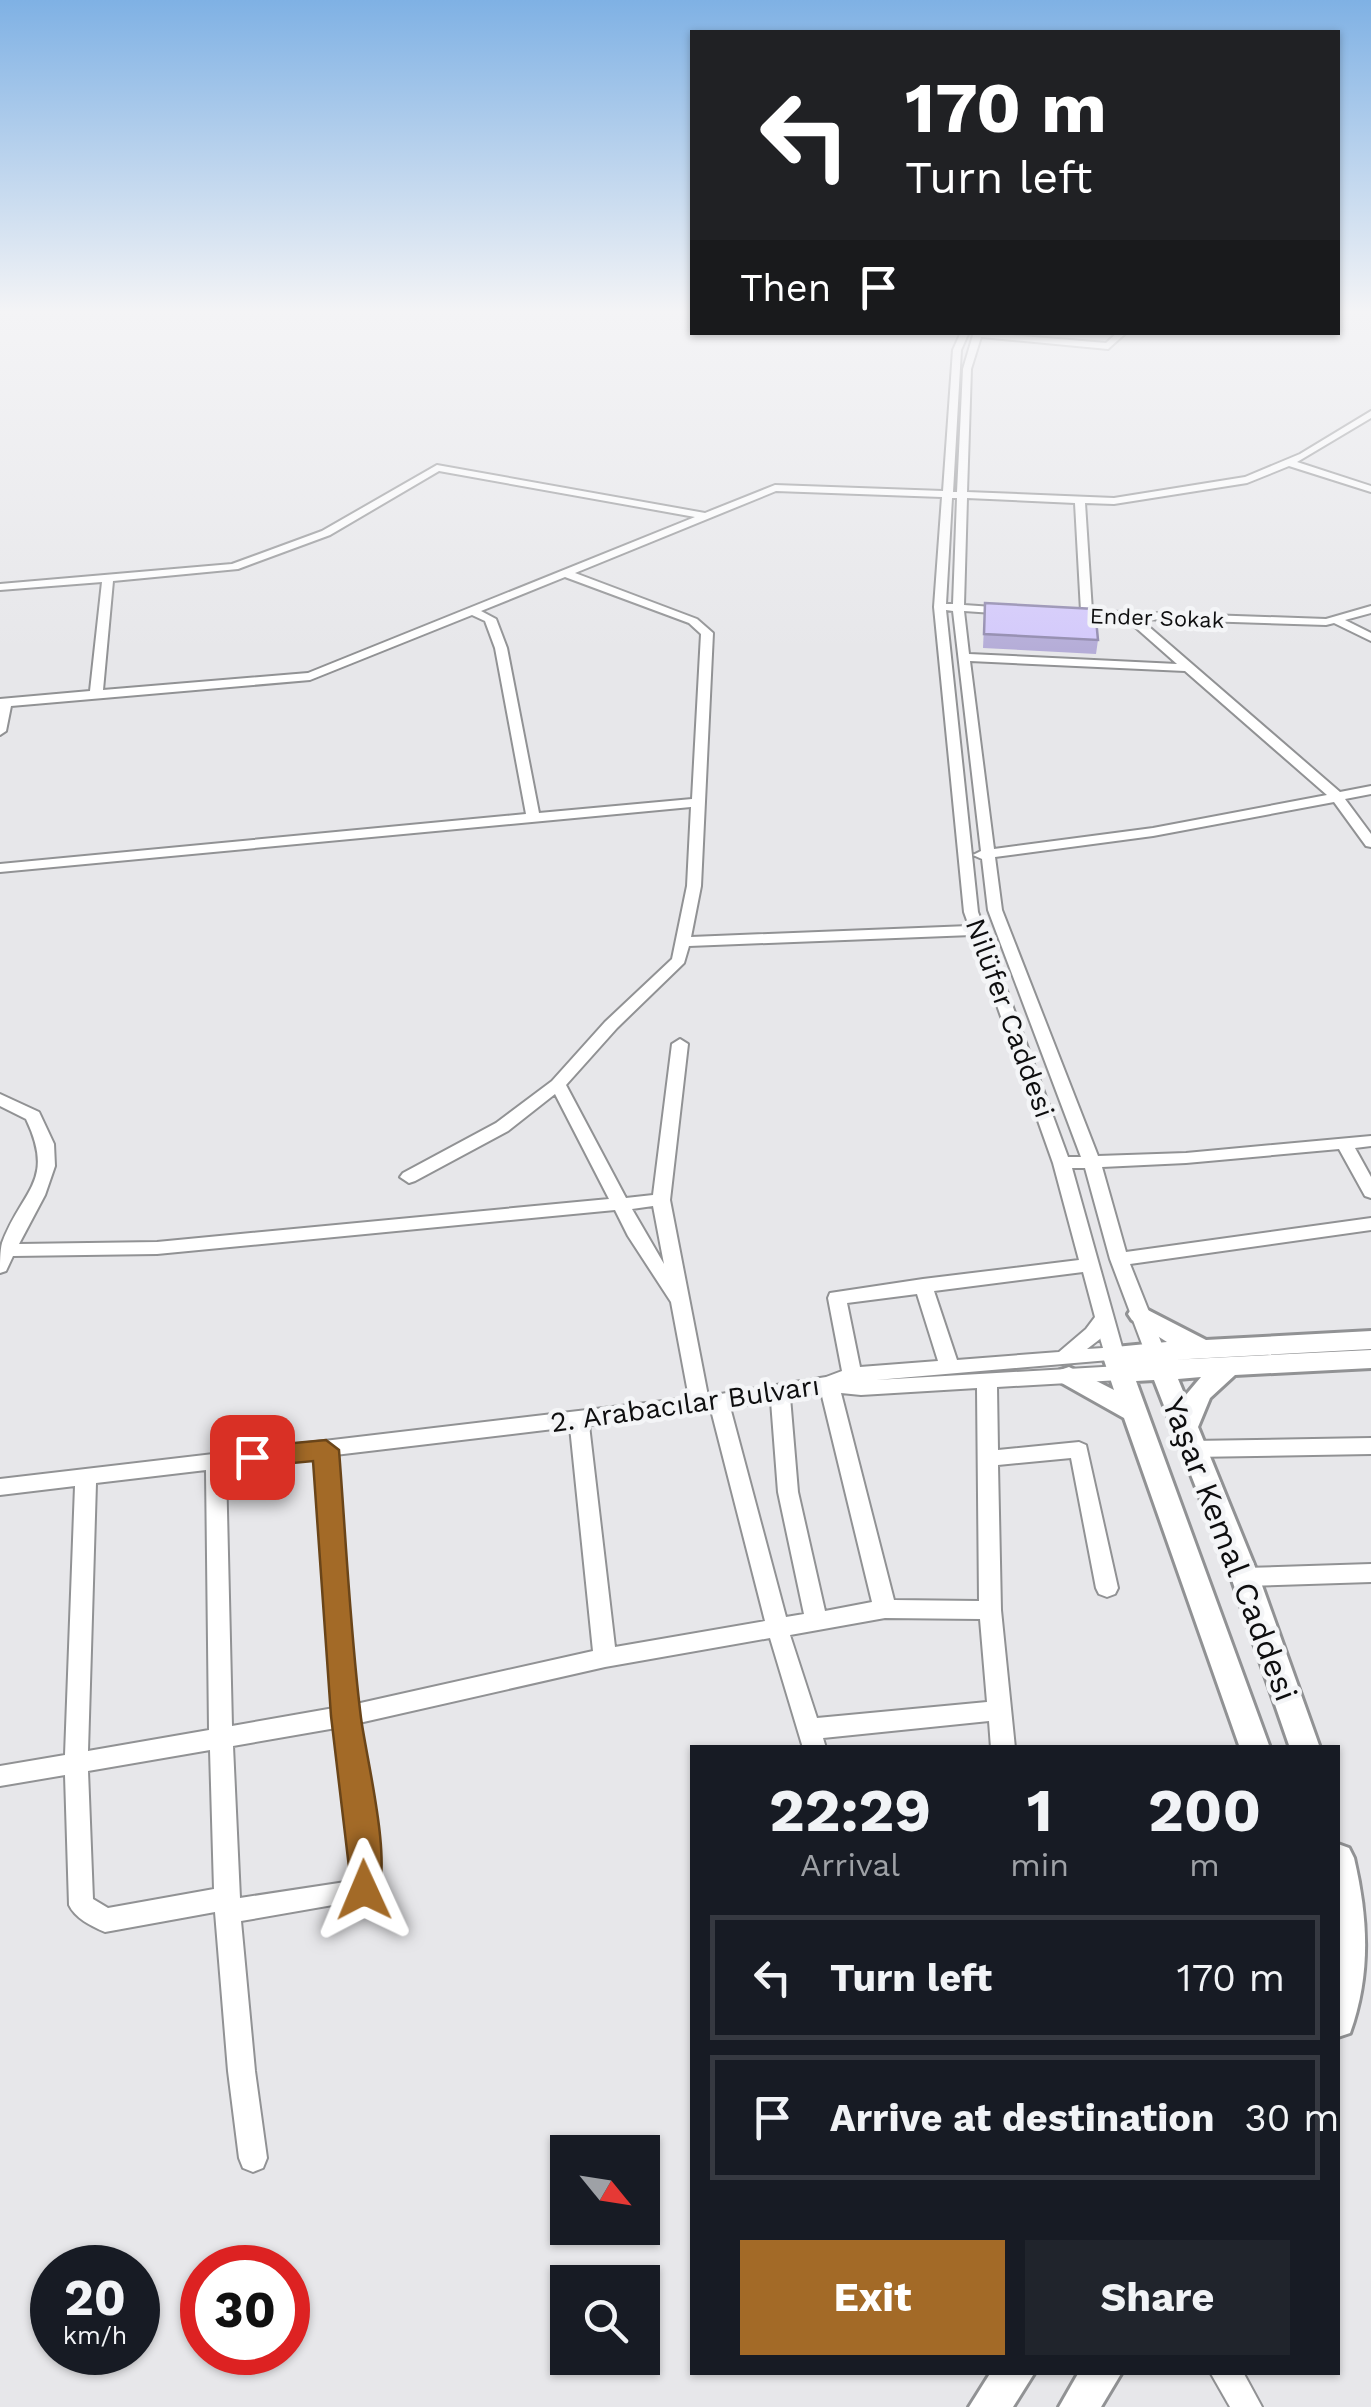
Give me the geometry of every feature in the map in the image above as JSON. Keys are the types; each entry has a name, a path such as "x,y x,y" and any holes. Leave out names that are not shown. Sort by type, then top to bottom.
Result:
{"main road":[{"path":"1140,1314 1219,1358 1371,1360"},
{"path":"1117,1364 1219,1358 1371,1340"},
{"path":"1187,1440 1199,1394 1219,1358"},
{"name":"Yaşar Kemal Caddesi","path":"1158,1362 1246,1577 1304,1745"},
{"name":"Yaşar Kemal Caddesi","path":"1117,1364 1254,1745"},
{"path":"1066,1367 1132,1411"},
{"path":"1340,1869 1354,1948 1352,1973 1340,2014"},
{"path":"988,2407 1014,2375"},
{"path":"1078,2407 1101,2375"}],"street":[{"path":"962,425 955,494 958,608 999,924 1092,1162 1119,1259 1158,1362"},
{"path":"0,731 3,703 310,676 476,612 761,491 791,486 1114,501 1233,483 1291,463 1353,425"},
{"path":"1291,463 1371,489"},
{"path":"0,588 234,567 326,533 437,468 704,515"},
{"name":"Nilüfer Caddesi","path":"955,494 940,607 965,857 977,930 1062,1163 1117,1364"},
{"path":"1080,501 1087,615"},
{"path":"410,1177 502,1127 558,1084 611,1025 680,960 694,886 708,633 693,621 566,572"},
{"path":"96,694 108,580"},
{"path":"940,607 1032,612"},
{"name":"Ender Sokak","path":"1050,613 1337,620 1371,609"},
{"path":"476,612 490,619 501,648 533,816"},
{"path":"1130,617 1337,797 1371,844"},
{"path":"1337,620 1371,638"},
{"path":"964,657 1189,668"},
{"path":"965,857 1154,832 1371,790"},
{"path":"0,868 699,802"},
{"path":"683,942 977,930"},
{"path":"680,1044 661,1200 681,1306 813,1738 1000,1710"},
{"path":"558,1084 618,1201 681,1306"},
{"path":"0,1099 33,1116 48,1152 42,1180 2,1256"},
{"path":"1062,1163 1371,1142"},
{"path":"1344,1144 1371,1192"},
{"path":"2,1256 158,1248 618,1201 661,1200"},
{"path":"1119,1259 1371,1224"},
{"path":"852,1375 836,1298 1087,1265"},
{"path":"923,1285 949,1366"},
{"path":"1066,1367 1104,1318"},
{"path":"886,1609 829,1384 861,1388 987,1380 1066,1367 1117,1364"},
{"name":"2. Arabacılar Bulvarı","path":"0,1487 710,1403 829,1384 852,1375 949,1366 1066,1367"},
{"path":"987,1380 990,1610 1004,1745"},
{"path":"780,1392 788,1492 817,1622"},
{"path":"579,1420 605,1658"},
{"path":"1187,1440 1371,1446"},
{"path":"86,1475 76,1763 81,1904 106,1920 364,1890 363,1829 346,1716 326,1450"},
{"path":"986,1459 1079,1450 1107,1588"},
{"path":"216,1460 227,1905 236,2046 253,2158"},
{"path":"1246,1577 1371,1573"},
{"path":"0,1776 346,1716 605,1658 886,1609 990,1610"},
{"path":"1228,2375 1248,2407"}],"building":[{"path":"985,603 1095,609 1098,640 984,634"}],"route":[{"path":"252,1457 326,1450 346,1716 363,1829 364,1890"}]}
